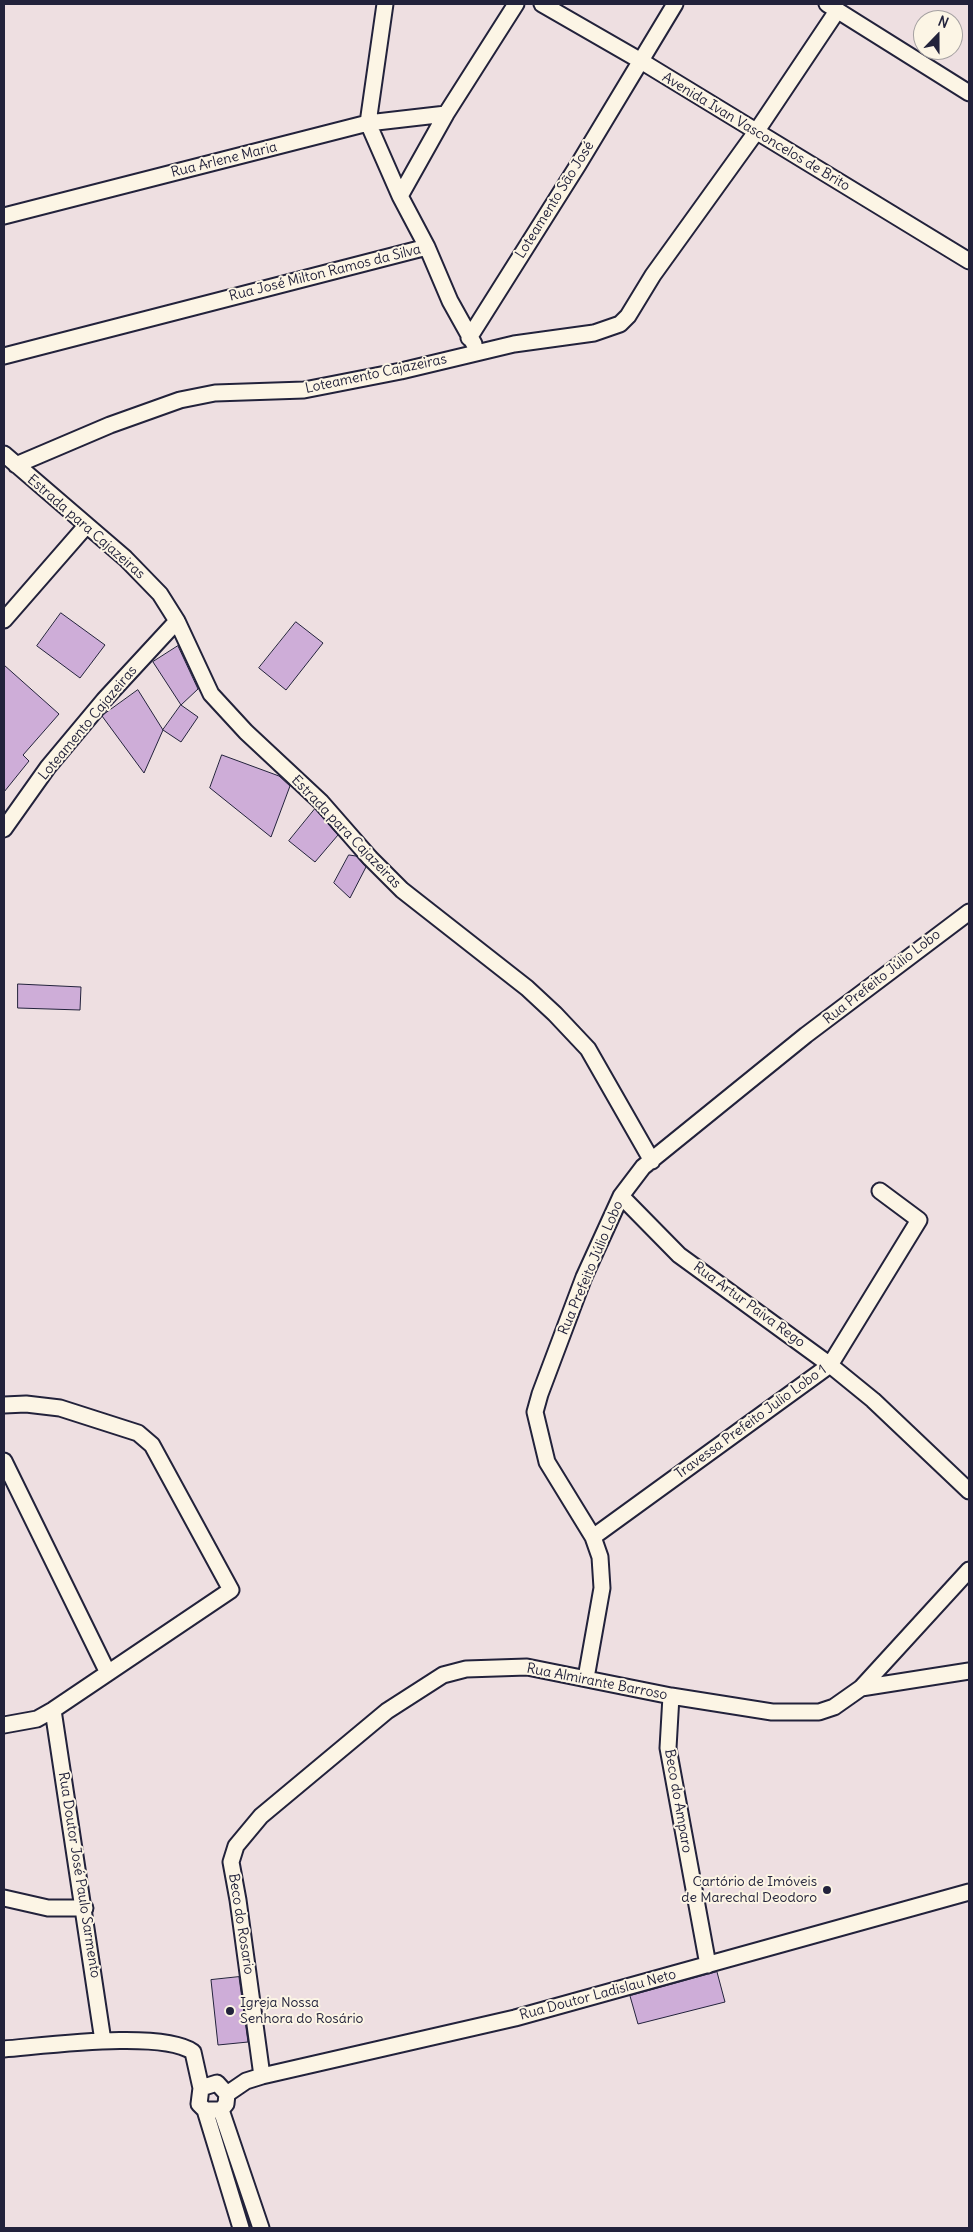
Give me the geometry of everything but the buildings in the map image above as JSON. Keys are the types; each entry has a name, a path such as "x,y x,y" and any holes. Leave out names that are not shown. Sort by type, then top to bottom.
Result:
{"street":[{"path":"368,123 385,4"},
{"path":"400,196 446,114 516,4"},
{"name":"Avenida Ivan Vasconcelos de Brito","path":"542,4 969,260"},
{"name":"Loteamento São José","path":"469,338 641,62 675,4"},
{"path":"832,7 969,93"},
{"name":"Loteamento Cajazeiras","path":"16,466 110,425 180,400 215,393 304,390 402,371 546,338 594,334 620,324 632,311 653,275 756,132 832,7"},
{"name":"Rua Arlene Maria","path":"4,216 368,123 446,114"},
{"name":"Rua José Milton Ramos da Silva","path":"4,356 427,247 400,196 368,123"},
{"path":"427,247 450,301 469,338 479,352"},
{"name":"Estrada para Cajazeiras","path":"4,454 125,558 160,594 177,621 211,694 246,732 321,802 370,858 402,890 527,988 556,1014 588,1049 652,1161"},
{"path":"4,620 86,526"},
{"name":"Loteamento Cajazeiras","path":"4,829 48,767 104,700 177,621"},
{"name":"Rua Prefeito Júlio Lobo","path":"586,1678 602,1588 600,1557 593,1537 547,1462 535,1412 584,1277 621,1196 642,1167 652,1161 806,1035 969,912"},
{"name":"Travessa Prefeito Julio Lobo 1","path":"593,1537 830,1365 919,1220 880,1191"},
{"name":"Rua Artur Paiva Rego","path":"621,1196 679,1254 830,1365 873,1400 969,1491"},
{"path":"4,1405 26,1404 60,1408 138,1433 152,1445 231,1590 53,1710 37,1719 4,1725"},
{"path":"4,1460 108,1673"},
{"path":"861,1688 969,1570"},
{"name":"Rua Almirante Barroso","path":"230,1862 236,1846 261,1816 387,1711 443,1675 466,1669 528,1667 671,1696 772,1712 819,1712 834,1708 861,1688 969,1671"},
{"name":"Beco do Amparo","path":"671,1696 668,1748 708,1965"},
{"name":"Rua Doutor José Paulo Sarmento","path":"53,1710 104,2041"},
{"name":"Beco do Rosario","path":"230,1862 238,1900 262,2076"},
{"name":"Rua Doutor Ladislau Neto","path":"227,2094 246,2081 262,2076 515,2018 969,1892"},
{"path":"4,1898 48,1908 85,1908"},
{"path":"4,2049 104,2041 177,2044 193,2052 202,2088 199,2104 204,2110 241,2228"},
{"path":"202,2088 217,2083 227,2094 226,2104 221,2110"},
{"path":"204,2110 221,2110"},
{"path":"221,2110 261,2228"}],"place":[{"name":"Cartório de Imóveis de Marechal Deodoro","path":"827,1890"},
{"name":"Igreja Nossa Senhora do Rosário","path":"230,2011"}]}
